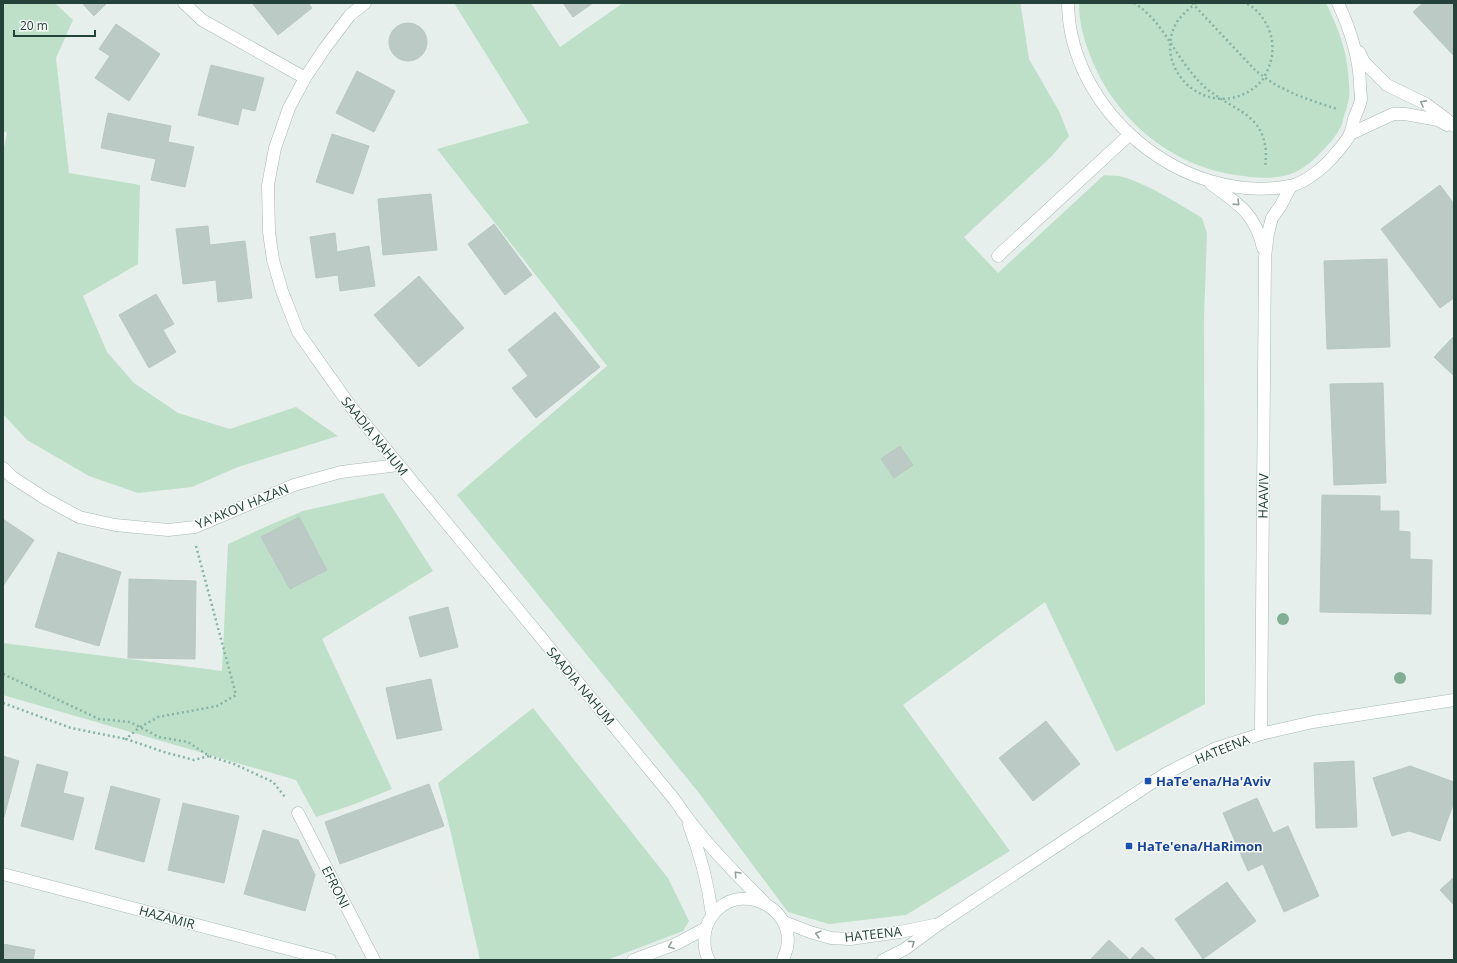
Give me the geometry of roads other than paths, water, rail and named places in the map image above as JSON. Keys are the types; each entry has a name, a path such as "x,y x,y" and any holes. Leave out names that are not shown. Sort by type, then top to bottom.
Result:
{"street":[{"path":"184,3 202,20 305,78"},
{"name":"SAADIA NAHUM","path":"365,3 350,15 324,48 305,78 289,108 275,148 268,185 269,232 272,260 298,332 350,407 674,799 686,817 716,852 764,902 776,910 784,922"},
{"path":"1068,3 1068,11 1074,42 1083,68 1097,96 1113,118 1129,134 1151,153 1170,164 1206,180 1232,186 1261,189 1291,186 1318,172 1336,153 1350,134 1361,99 1359,70 1354,43 1346,19 1338,3"},
{"path":"1354,43 1364,62 1387,85 1426,104 1445,118 1454,128"},
{"path":"1350,134 1393,114 1405,114 1438,120 1454,128"},
{"path":"998,256 1129,134"},
{"name":"HAAVIV","path":"1206,180 1235,201 1249,216 1260,234 1265,258"},
{"name":"HAAVIV","path":"1261,734 1265,258 1268,233 1272,218 1281,206 1291,186"},
{"name":"YA'AKOV HAZAN","path":"3,468 12,477 46,499 79,517 115,525 168,530 195,527 294,485 341,472 398,465"},
{"name":"HATEENA","path":"883,960 905,949 939,924 1166,774 1214,750 1261,734 1313,722 1454,700"},
{"name":"EFRONI","path":"298,813 374,960"},
{"name":"SAADIA NAHUM","path":"686,817 701,858 709,889 712,915"},
{"name":"HAZAMIR","path":"3,874 330,960"},
{"path":"709,960 706,956 704,942 706,928 712,915 723,905 736,899 750,898 764,902"},
{"path":"783,960 787,948 788,935 784,922"},
{"name":"HATEENA","path":"784,922 831,938 850,939 900,932 939,924"},
{"path":"633,960 676,944 706,928"}],"place":[{"name":"HaTe'ena/Ha'Aviv","path":"1148,781"},
{"name":"HaTe'ena/HaRimon","path":"1129,846"}]}
